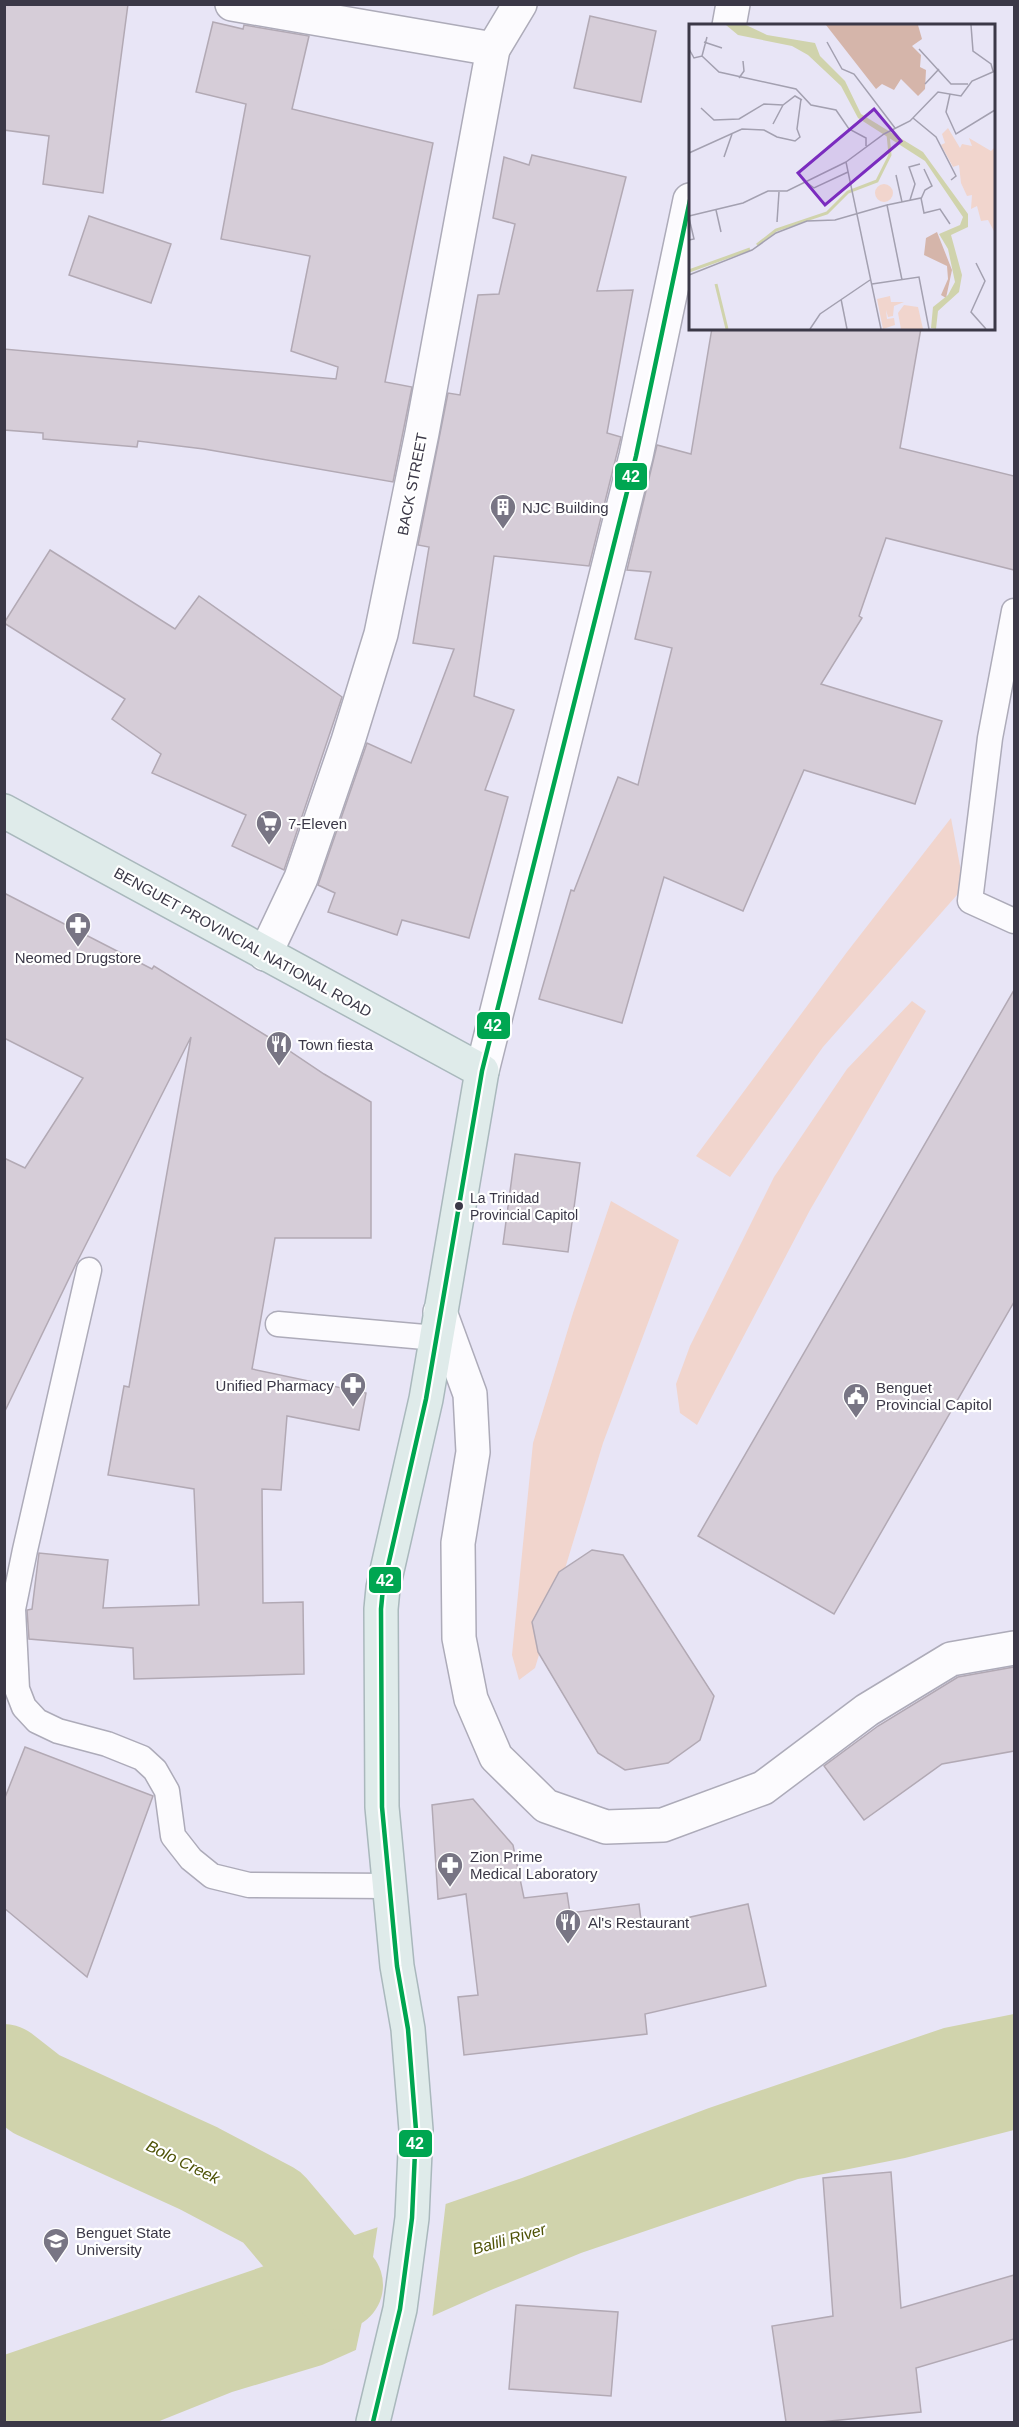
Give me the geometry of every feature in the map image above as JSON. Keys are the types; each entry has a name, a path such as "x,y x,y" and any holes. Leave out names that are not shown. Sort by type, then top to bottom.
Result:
{"highway":[{"name":"BENGUET PROVINCIAL NATIONAL ROAD","path":"4,811 482,1071"},
{"path":"377,2410 400,2309 412,2218 416,2130 408,2029 397,1966 382,1807 381,1609 391,1552 426,1399 482,1071"}],"street":[{"path":"232,4 493,49"},
{"name":"BACK STREET","path":"265,954 301,878 348,741 381,634 420,444 493,49 520,4"},
{"path":"482,1071 636,456 689,205"},
{"path":"438,1325 470,1394 473,1452 458,1555 459,1638 471,1699 496,1757 546,1806 606,1827 663,1825 762,1788 867,1710 951,1659 1014,1648"}],"lane":[{"path":"1014,611 990,738 970,901 1014,921"},
{"path":"89,1269 25,1550 14,1609 17,1689 24,1707 37,1721 58,1731 107,1744 142,1758 155,1770 167,1791 173,1836 191,1859 212,1876 249,1885 389,1886"},
{"path":"278,1324 438,1325"}],"shaded area":[{"path":"951,818 964,887 823,1047 730,1177 696,1156 847,952"},
{"path":"912,1001 926,1011 810,1210 697,1425 680,1413 676,1384 690,1346 774,1177 847,1069"},
{"path":"611,1201 679,1240 603,1443 535,1668 519,1680 512,1655 533,1443 573,1313"}],"water":[{"name":"Balili River","path":"1014,2014 1014,2130 905,2158 798,2179 581,2253 322,2365 232,2392 157,2422 5,2422 4,2355 522,2178 709,2108 944,2028"}],"pier":[{"path":"446,2201 432,2320 355,2354 366,2303 378,2224"}],"building":[{"path":"4,4 128,4 103,193 43,184 49,136 4,130"},
{"path":"590,16 656,31 641,102 574,88"},
{"path":"213,22 243,29 244,25 309,36 292,109 433,143 385,382 412,387 393,482 204,449 138,441 137,447 43,439 43,433 4,430 4,349 336,379 338,367 291,351 310,256 221,239 246,104 196,92"},
{"path":"532,155 626,177 597,291 633,290 607,433 621,437 589,566 494,556 474,696 514,710 485,790 508,797 469,938 402,920 397,935 328,912 335,893 318,885 367,743 411,763 454,649 413,643 429,547 418,545 448,393 460,395 478,295 499,294 515,224 493,218 504,157 529,165"},
{"path":"89,216 171,244 151,303 69,275"},
{"path":"712,330 921,330 900,448 1014,476 1014,570 886,538 859,616 862,618 821,684 942,721 915,804 804,770 743,911 664,877 622,1023 539,999 571,890 574,891 618,777 638,785 672,648 635,639 651,572 627,570 657,445 691,454"},
{"path":"50,550 175,629 199,596 342,697 284,870 232,846 246,815 152,773 161,754 112,719 125,699 4,623"},
{"path":"4,893 152,969 154,966 371,1102 371,1238 275,1238 252,1369 366,1393 359,1430 287,1416 281,1490 262,1489 263,1603 303,1602 304,1674 134,1679 133,1648 29,1639 27,1610 32,1609 39,1553 108,1560 103,1608 199,1605 194,1489 108,1475 124,1386 129,1387 191,1037 75,1266 4,1413 4,1158 25,1168 83,1078 4,1038"},
{"name":"Benguet Provincial Capitol","path":"1014,990 1014,1302 834,1614 698,1536"},
{"path":"515,1154 580,1163 568,1252 503,1244"},
{"path":"592,1550 623,1555 714,1696 700,1740 668,1763 625,1770 598,1753 538,1652 532,1622 559,1572"},
{"path":"1014,1667 1014,1751 942,1764 864,1820 824,1766 878,1726 958,1677"},
{"path":"25,1747 153,1796 87,1977 4,1908 4,1800"},
{"path":"473,1799 513,1845 524,1898 567,1893 570,1913 639,1904 642,1928 748,1904 766,1986 645,2014 647,2034 464,2055 458,1997 478,1995 466,1894 438,1899 432,1805"},
{"path":"891,2172 901,2308 1014,2275 1014,2339 916,2368 921,2412 820,2422 786,2422 772,2326 833,2316 823,2178"},
{"path":"516,2305 618,2312 611,2396 509,2389"}],"waterway":[{"name":"Bolo Creek","path":"4,2069 36,2094 198,2168 272,2207 338,2285"}],"transit line":[{"name":"42","path":"373,2422 400,2309 412,2218 416,2130 408,2029 397,1966 382,1807 381,1609 383,1588 426,1399 482,1071 636,456 689,205"}],"place":[{"name":"NJC Building","path":"503,530"},
{"name":"7-Eleven","path":"269,846"},
{"name":"Neomed Drugstore","path":"78,948"},
{"name":"Town fiesta","path":"279,1067"},
{"name":"La Trinidad Provincial Capitol","path":"459,1206"},
{"name":"Unified Pharmacy","path":"353,1408"},
{"name":"Benguet Provincial Capitol","path":"856,1419"},
{"name":"Zion Prime Medical Laboratory","path":"450,1888"},
{"name":"Al's Restaurant","path":"568,1945"},
{"name":"Benguet State University","path":"56,2264"}]}
